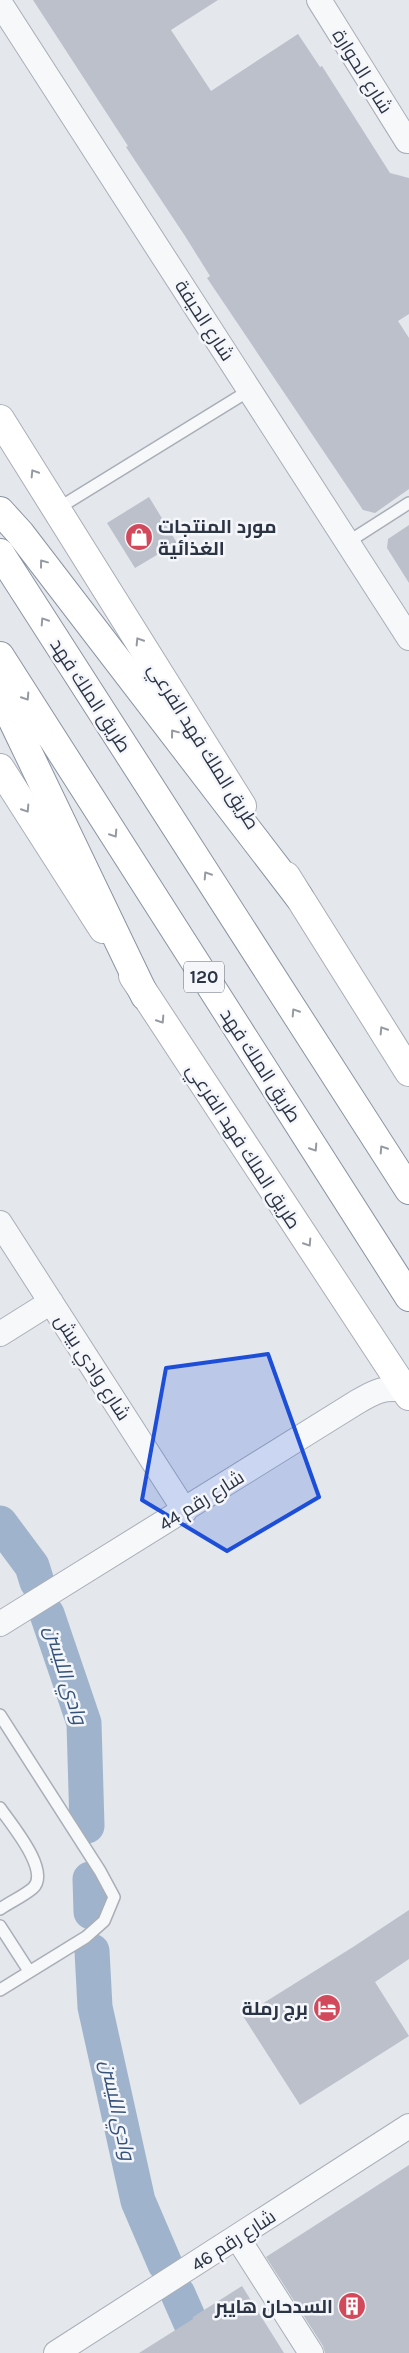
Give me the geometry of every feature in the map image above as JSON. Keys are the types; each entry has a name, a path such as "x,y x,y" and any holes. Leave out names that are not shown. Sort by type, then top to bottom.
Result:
{"main road":[{"name":"طريق الملك فهد الفرعي","path":"0,419 409,1072"},
{"path":"0,511 20,533 299,897"},
{"name":"طريق الملك فهد","path":"0,553 409,1190"},
{"name":"طريق الملك فهد","path":"0,656 409,1297"},
{"path":"0,694 145,996"},
{"name":"طريق الملك فهد الفرعي","path":"0,768 145,996 407,1393"}],"street":[{"name":"شارع الحوارة","path":"319,0 406,141 409,141"},
{"name":"شارع الحيفة","path":"0,3 409,638"},
{"name":"شارع وادي بيش","path":"0,1223 185,1511"},
{"path":"0,1334 51,1302"},
{"name":"شارع رقم 44","path":"0,1624 375,1392 389,1388 407,1393"},
{"name":"شارع رقم 46","path":"68,2350 237,2237 409,2126"},
{"path":"237,2237 311,2353"}],"lane":[{"path":"57,509 250,390"},
{"path":"348,542 409,503"},
{"path":"0,1715 100,1870 114,1897 104,1921 86,1937 0,1990"},
{"path":"0,1808 36,1863 39,1875 34,1887 0,1909"},
{"path":"0,1926 29,1971"}],"highlighted area":[{"path":"268,1354 319,1497 227,1551 142,1500 166,1368"}],"building":[{"path":"33,0 218,0 171,30 211,91 298,34 320,67 322,66 390,173 409,178 409,314 398,321 409,338 409,489 375,513 363,510 207,278 210,276 185,236"},
{"path":"149,497 177,543 135,568 107,523"},
{"path":"409,525 409,583 387,548 388,539"},
{"path":"409,1910 409,1959 375,1982 409,2036 300,2105 243,2016"},
{"name":"السدحان هايبر","path":"409,2165 409,2353 325,2353 323,2346 266,2257"},
{"path":"242,2286 284,2353 139,2353 193,2319 193,2317"}],"waterway":[{"name":"وادي الليسن","path":"0,1523 32,1566 37,1582"},
{"name":"وادي الليسن","path":"47,1614 84,1723 87,1826"},
{"name":"وادي الليسن","path":"90,1879 91,1912"},
{"name":"وادي الليسن","path":"92,1951 95,2007 138,2201 165,2264"},
{"name":"وادي الليسن","path":"178,2294 204,2353"}],"place":[{"name":"مورد المنتجات الغذائية","path":"139,537"},
{"name":"برج رملة","path":"327,2008"},
{"name":"السدحان هايبر","path":"352,2306"}]}
